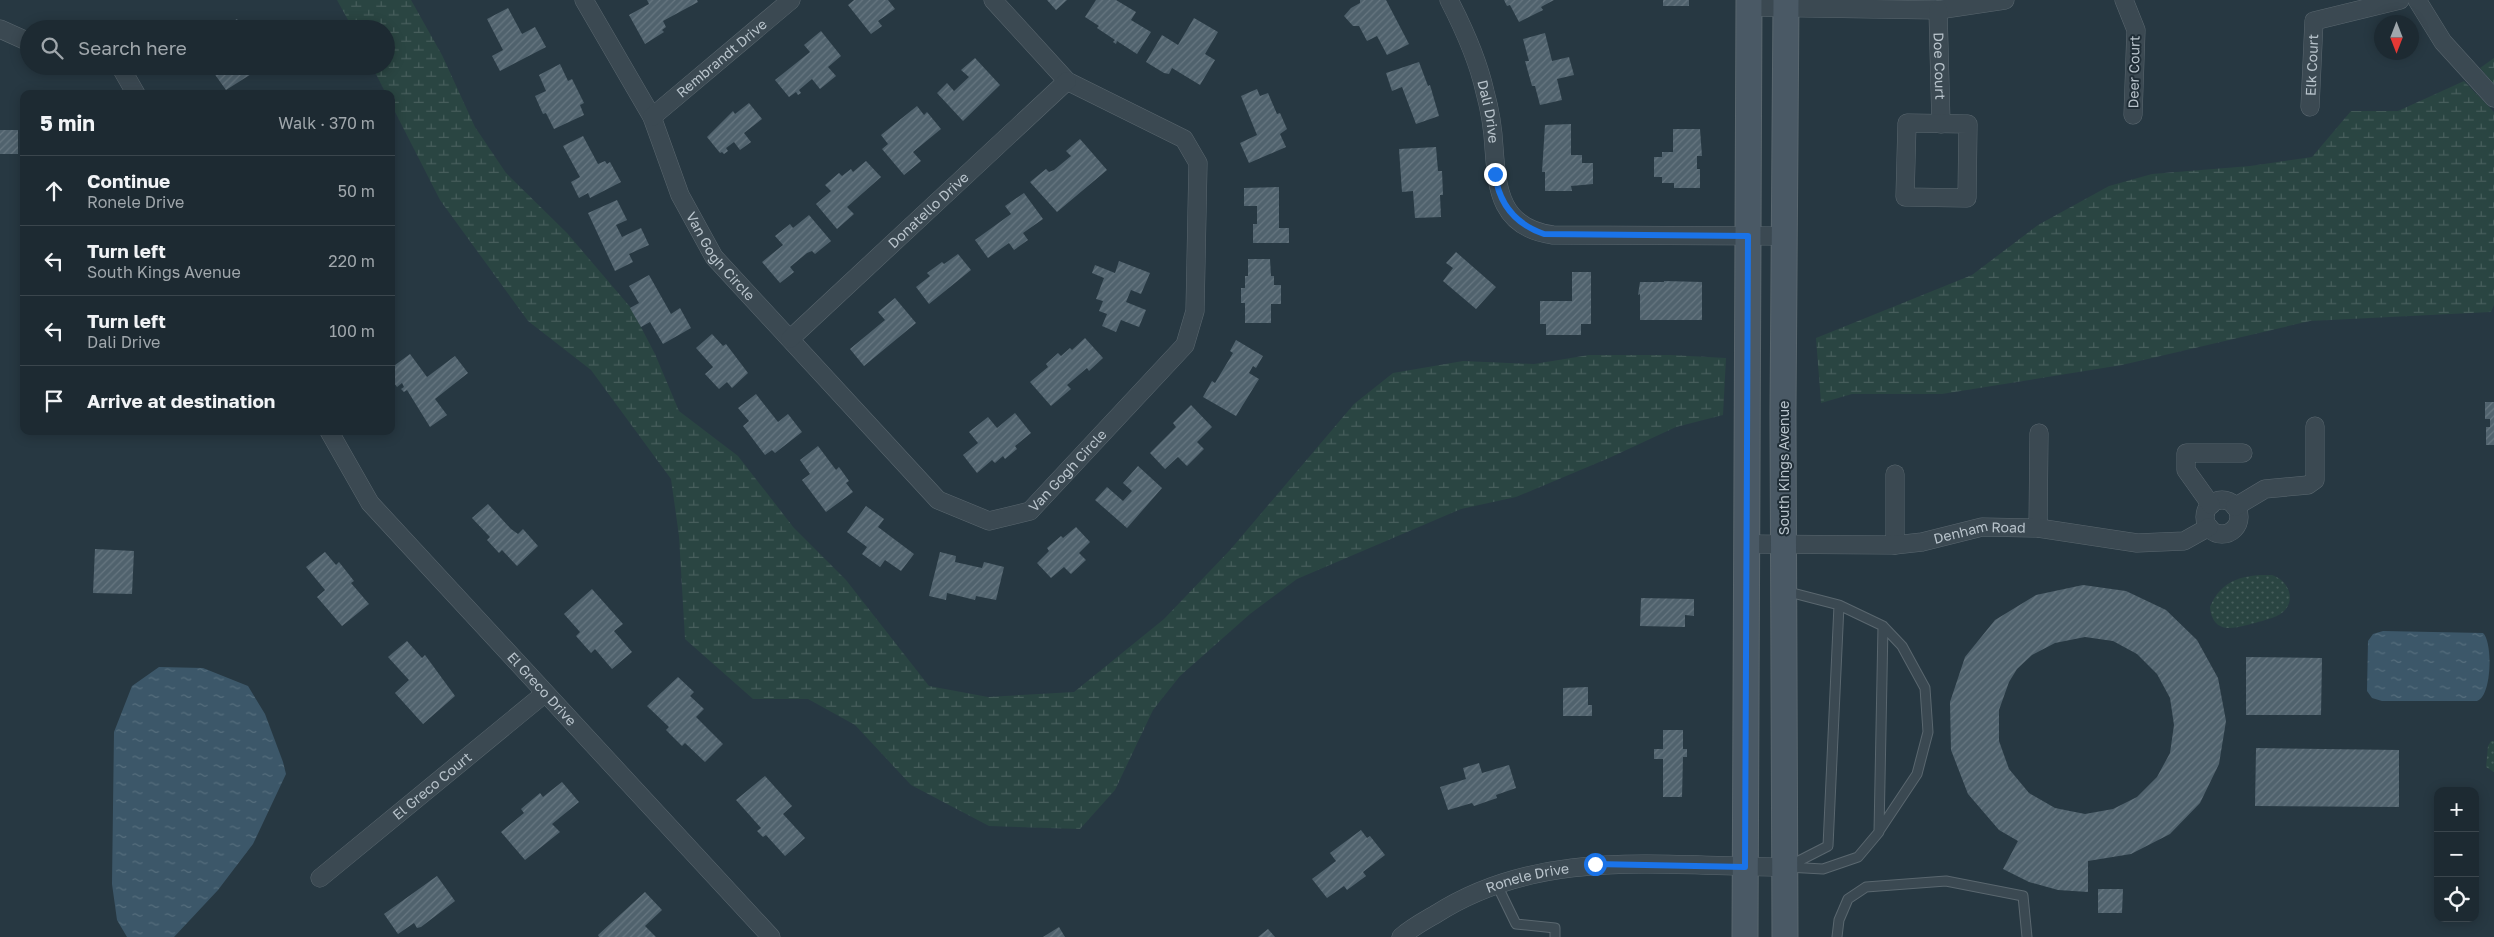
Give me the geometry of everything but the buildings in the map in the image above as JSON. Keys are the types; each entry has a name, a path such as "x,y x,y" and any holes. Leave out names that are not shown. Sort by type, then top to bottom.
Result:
{"main road":[{"path":"1745,937 1749,4"},
{"name":"South Kings Avenue","path":"1785,937 1786,4"}],"street":[{"name":"Van Gogh Circle","path":"584,0 652,117 680,195 714,257 938,500 989,521 1030,510 1185,345 1195,311 1198,163 1184,139 1067,81 994,0"},
{"name":"Rembrandt Drive","path":"652,117 791,0"},
{"name":"Dali Drive","path":"1448,0 1471,47 1483,82 1491,124 1498,192 1506,206 1519,221 1535,231 1553,235 1786,236"},
{"path":"1749,4 1938,10 2005,0"},
{"name":"Deer Court","path":"2124,0 2136,30 2133,116"},
{"name":"Elk Court","path":"2310,107 2314,20 2400,0"},
{"path":"2418,0 2443,42 2494,98"},
{"name":"Doe Court","path":"1938,10 1941,124"},
{"path":"0,29 20,38"},
{"path":"125,75 134,90"},
{"name":"Donatello Drive","path":"790,339 1067,81"},
{"path":"1907,123 1941,124 1968,124 1967,198 1905,197 1907,123"},
{"path":"2235,507 2265,489 2308,485 2314,480 2314,426"},
{"path":"2038,528 2039,433"},
{"name":"El Greco Drive","path":"330,435 370,503 544,694 771,937"},
{"path":"2211,505 2186,470 2186,453 2243,453"},
{"path":"1895,474 1895,545"},
{"path":"2222,500 2235,507 2239,519 2234,529 2224,534 2219,534 2209,527 2206,518 2211,505 2222,500"},
{"name":"Denham Road","path":"1746,544 1895,545 1922,542 1982,527 2038,528 2137,544 2184,541 2209,527"},
{"name":"El Greco Court","path":"320,878 544,694"},
{"name":"Ronele Drive","path":"1401,937 1457,901 1497,885 1538,872 1595,864 1786,867"}],"lane":[{"path":"1784,590 1839,605 1883,626 1902,646 1925,688 1928,732 1917,774 1879,832 1858,857 1823,869 1786,867"},
{"path":"1786,867 1828,846 1839,605"},
{"path":"1879,832 1883,626"},
{"path":"1837,937 1840,920 1848,899 1866,887 1946,881 2023,896 2027,937"},
{"path":"1497,885 1516,924 1555,928 1555,937"}],"green space":[{"path":"337,0 411,0 442,55 475,127 506,173 567,233 631,308 655,354 679,411 738,456 794,528 846,580 929,686 988,697 1074,692 1164,619 1230,550 1354,404 1393,373 1463,361 1534,364 1589,355 1671,355 1726,358 1723,415 1676,427 1609,458 1516,497 1461,509 1297,579 1250,614 1180,676 1153,710 1115,790 1080,829 989,826 911,785 855,725 808,699 753,699 685,639 679,536 671,479 591,370 528,321 440,200 395,112 395,90 384,90 376,75 395,75 395,20 348,20"},
{"path":"2494,58 2494,84 2480,68"},
{"path":"2464,81 2494,112 2494,305 2491,312 2310,321 2122,365 1942,394 1852,394 1821,403 1816,338 1972,275 2038,225 2109,186 2152,174 2250,166 2312,157 2351,111 2398,111"},
{"path":"2272,575 2281,580 2288,588 2289,604 2283,612 2272,618 2240,627 2226,628 2215,622 2210,607 2227,584 2243,577"},
{"path":"2491,741 2494,741 2494,772 2486,767 2488,746"}],"water":[{"path":"2383,631 2483,633 2488,647 2489,669 2486,690 2482,697 2477,701 2382,701 2372,698 2367,691 2368,641 2373,634"},
{"path":"159,667 203,668 248,686 265,714 286,774 253,844 218,890 174,937 127,937 117,920 112,884 114,732 132,686"}],"route":[{"path":"1495,174 1498,192 1510,212 1527,227 1544,234 1748,236 1745,867 1595,864"}]}
